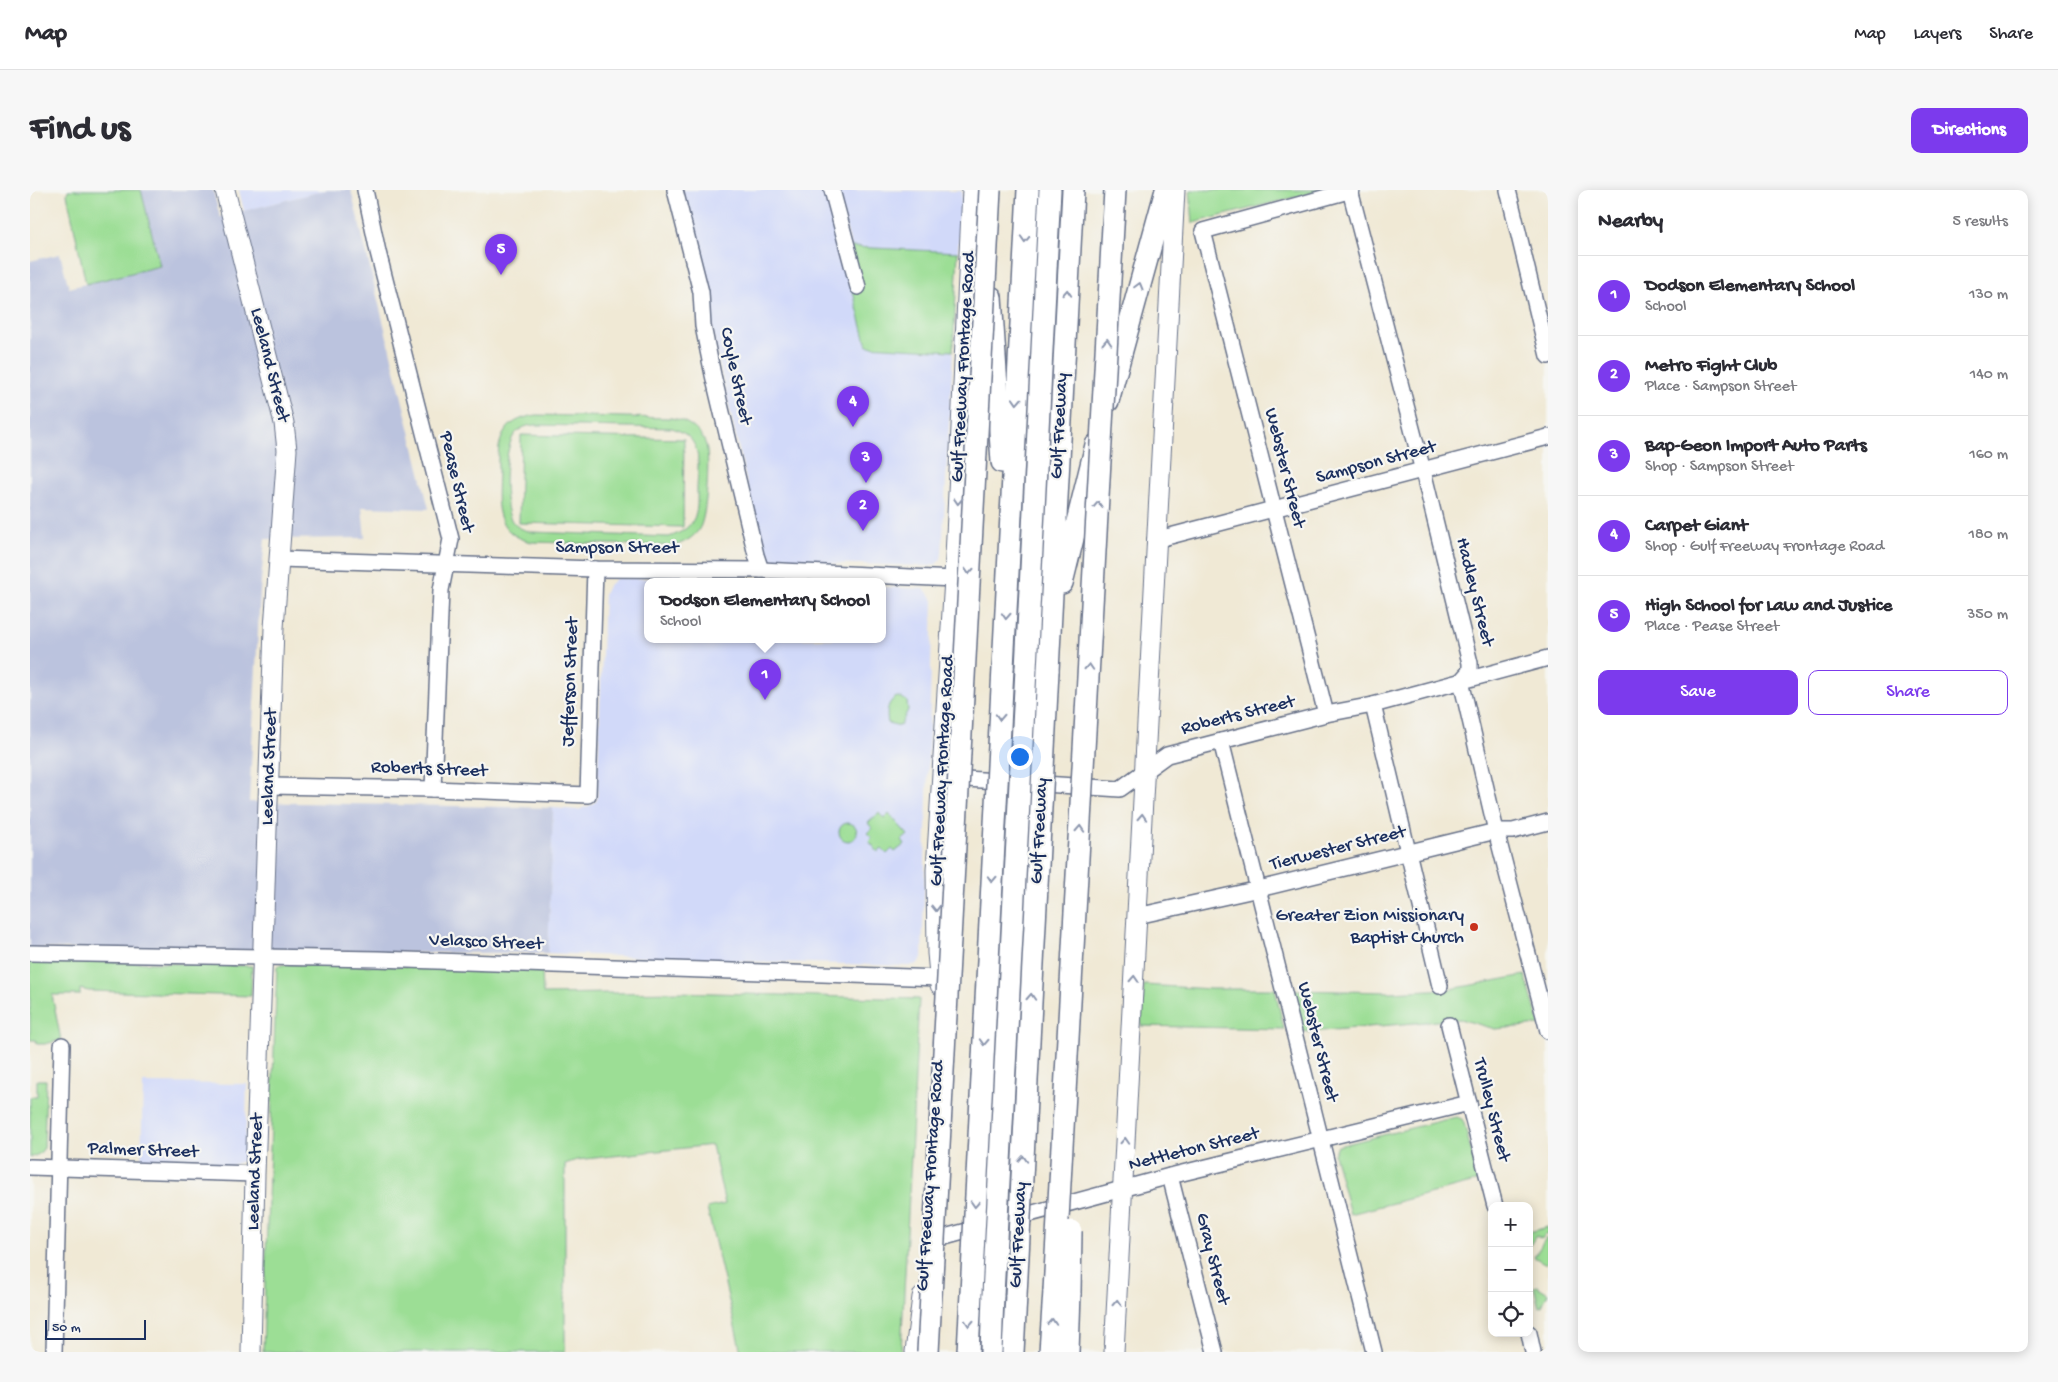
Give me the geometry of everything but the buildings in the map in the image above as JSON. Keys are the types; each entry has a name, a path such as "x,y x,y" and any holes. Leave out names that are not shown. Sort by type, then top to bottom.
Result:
{"highway":[{"path":"983,190 996,353 1008,568"},
{"path":"928,1352 990,190"},
{"path":"968,1352 1028,190"},
{"name":"Gulf Freeway","path":"990,1352 1050,190"},
{"name":"Gulf Freeway","path":"1013,1352 1073,190"},
{"path":"1068,1352 1062,1292 1077,878 1115,190"},
{"path":"1049,639 1084,488 1166,190"},
{"path":"1050,1352 1062,1292"}],"main road":[{"name":"Leeland Street","path":"225,190 284,423 287,450 287,474 274,628 255,1174 251,1352"},
{"name":"Gulf Freeway Frontage Road","path":"915,1352 930,1241 940,1031 936,870 954,579 972,190"},
{"path":"1114,1352 1145,770 1155,540 1175,190"}],"street":[{"name":"Pease Street","path":"364,190 451,539 441,590 433,789"},
{"name":"Coyle Street","path":"675,190 700,290 703,326 713,374 761,570"},
{"path":"832,190 858,287"},
{"name":"Webster Street","path":"1326,714 1203,231 1351,190"},
{"name":"Hadley Street","path":"1351,190 1470,663 1470,671 1461,681"},
{"path":"1508,190 1548,356"},
{"name":"Sampson Street","path":"1155,540 1548,437"},
{"name":"Sampson Street","path":"279,559 595,569 761,570 954,579"},
{"name":"Jefferson Street","path":"588,795 595,569"},
{"name":"Roberts Street","path":"943,778 1120,789 1167,755 1548,658"},
{"path":"1461,681 1496,831 1548,1032"},
{"path":"1373,704 1440,986"},
{"name":"Webster Street","path":"1221,741 1374,1352"},
{"name":"Roberts Street","path":"270,786 433,789 588,795"},
{"name":"Tierwester Street","path":"1137,916 1259,889 1496,831 1513,831 1548,822"},
{"name":"Velasco Street","path":"30,952 378,959 940,978"},
{"name":"Trulley Street","path":"1449,1025 1494,1202"},
{"path":"54,1352 62,1045"},
{"name":"Nettleton Street","path":"930,1241 1170,1176 1468,1103"},
{"name":"Palmer Street","path":"30,1167 255,1174"},
{"name":"Gray Street","path":"1170,1176 1215,1352"},
{"path":"1530,1337 1534,1352"}],"shaded area":[{"path":"141,190 213,190 220,217 326,190 351,190 429,509 362,507 365,538 265,539 260,591 249,802 553,808 548,953 221,952 30,948 30,261 60,254 69,288 160,266"},
{"path":"239,190 326,190 244,211"},
{"path":"682,190 827,190 867,346 953,351 942,553 941,559 936,564 930,566 784,562 771,559 766,553 748,488 715,345 709,301"},
{"path":"837,190 962,191 958,252 851,247"},
{"path":"617,578 644,579 644,643 886,643 886,587 924,589 931,596 933,601 922,958 917,964 909,966 548,953 553,808 578,810 591,805 597,800 604,594 608,586"},
{"path":"143,1083 247,1084 245,1160 230,1166 141,1163"}],"green space":[{"path":"68,190 141,190 160,266 86,284 67,194"},
{"path":"1190,190 1323,190 1193,223"},
{"path":"851,247 958,252 953,351 867,346 853,292"},
{"path":"536,415 670,418 692,426 704,440 708,462 704,513 702,523 697,532 688,540 674,546 531,542 509,531 503,524 498,505 500,445 503,435 512,424","holes":["536,425 672,428 690,438 697,452 698,460 696,513 691,523 681,531 669,537 532,532 518,527 512,521 505,491 506,464 511,441 522,428"]},
{"path":"521,435 684,439 683,527 519,523"},
{"path":"897,697 907,701 908,710 900,726 888,723 887,719 889,704"},
{"path":"879,813 884,819 889,814 908,835 902,840 905,844 895,852 892,849 887,854 882,849 878,852 869,841 872,838 867,833 872,828 868,823"},
{"path":"848,823 854,826 857,832 854,838 848,841 842,838 839,832 842,826"},
{"path":"30,959 252,966 251,996 89,991 80,989 80,995 52,995 61,1040 37,1044 36,1040 30,1040"},
{"path":"288,964 542,969 543,994 679,992 919,999 901,1352 741,1352 707,1208 725,1204 712,1145 577,1160 565,1164 565,1352 263,1352 277,966"},
{"path":"1525,975 1540,1025 1495,1029 1460,1019 1310,1032 1299,1031 1291,990 1390,992 1451,989"},
{"path":"1144,985 1211,989 1275,989 1284,1029 1141,1026"},
{"path":"37,1080 46,1080 44,1148 39,1154 30,1158 30,1097 37,1097"},
{"path":"1456,1117 1462,1119 1464,1123 1479,1181 1350,1214 1334,1154 1338,1146"},
{"path":"1548,1227 1548,1236 1545,1234 1542,1239 1536,1236 1533,1240 1533,1231"},
{"path":"1546,1238 1548,1240 1548,1260 1546,1264 1534,1257"},
{"path":"1537,1286 1548,1293 1542,1306 1539,1307 1534,1287"}],"place":[{"name":"High School for Law and Justice","path":"501,275"},
{"name":"Carpet Giant","path":"853,427"},
{"name":"Bap-Geon Import Auto Parts","path":"866,483"},
{"name":"Metro Fight Club","path":"863,531"},
{"name":"Dodson Elementary School","path":"765,700"},
{"name":"Greater Zion Missionary Baptist Church","path":"1474,927"}]}
